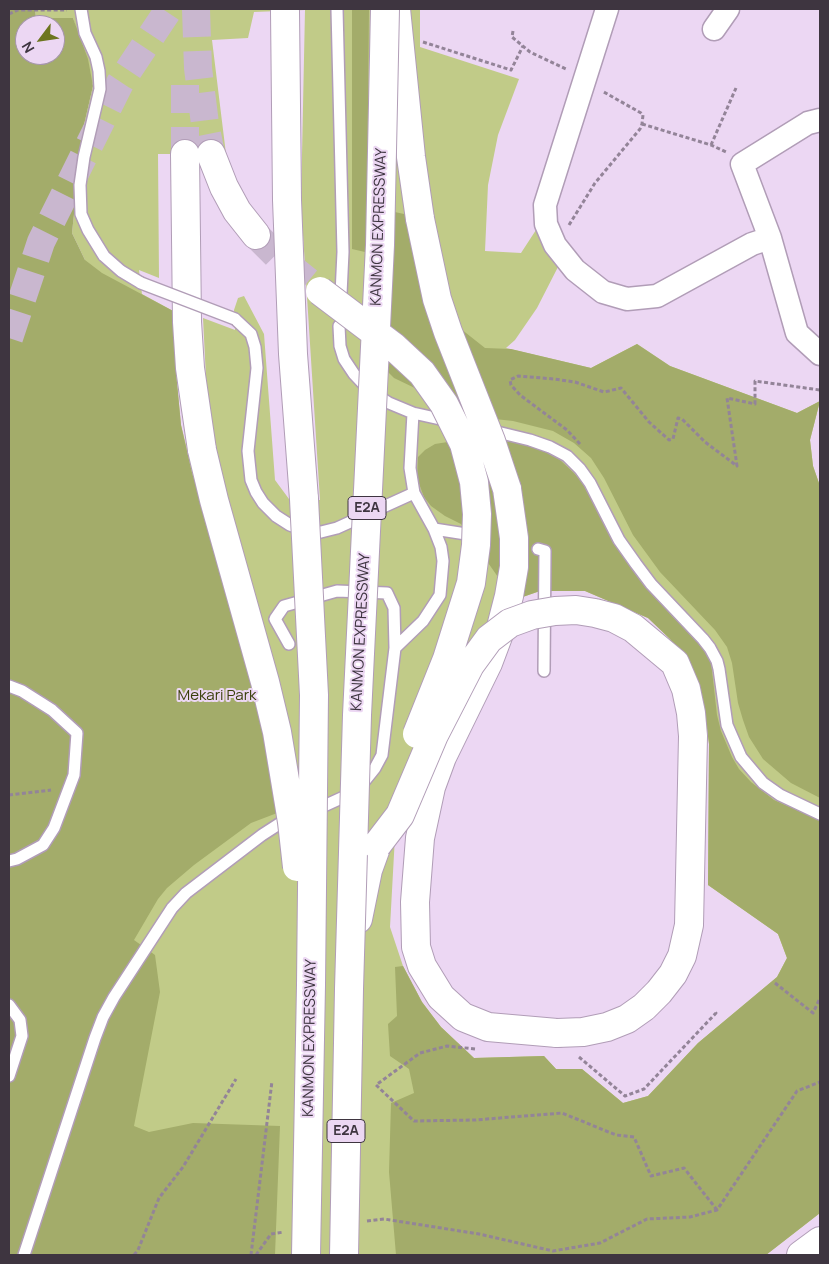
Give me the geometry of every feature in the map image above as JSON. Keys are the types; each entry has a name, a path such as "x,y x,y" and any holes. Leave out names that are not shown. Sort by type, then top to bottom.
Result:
{"main road":[{"name":"KANMON EXPRESSWAY","path":"344,1255 357,715 380,245 384,9"},
{"path":"377,846 400,815 434,735 470,665 489,639 510,623 532,615 555,611 576,610 614,618 633,628 674,663 686,689 691,713 689,925 682,956 673,974 659,992 644,1007 627,1019 607,1028 583,1032 557,1033 488,1028 463,1018 441,997 422,966 416,947 415,902 420,838 431,787 442,757 488,663 500,631 510,596 514,567 514,538 507,489 491,441 448,332 428,261 411,157 396,9"},
{"name":"KANMON EXPRESSWAY","path":"285,11 287,200 314,695 306,1255"},
{"path":"256,235 233,203 224,186 198,154 187,322 191,377 202,450 277,732 292,822 311,985"},
{"path":"330,293 394,347 422,374 444,404 464,444 474,482 477,514 476,544 471,583 460,620 447,659 389,801 377,846 368,870 358,917 349,990"},
{"path":"801,1255 820,1242"}],"street":[{"path":"607,9 545,204 546,224 555,246 575,270 603,292 627,299 657,296 752,244 770,238"},
{"path":"714,30 728,9"},
{"path":"820,120 808,123 742,164 770,238 797,333 820,354"}],"lane":[{"path":"80,9 85,33 96,57 100,89 84,156 80,185 81,214 88,230 104,256 121,271 141,283 235,319 251,334 255,347 257,368 248,452 251,480 256,492 276,516 290,525 321,532 337,528 382,506 414,494"},
{"path":"330,293 343,252 337,9"},
{"path":"339,326 340,346 344,359 354,374 369,390 389,403 413,414 530,440 550,447 567,456 580,469 590,483 619,540 636,564 651,584 710,648 719,669 727,724 741,757 757,777 780,795 820,814"},
{"path":"395,648 423,621 440,596 443,561 441,547 434,529 414,494 410,468 413,414"},
{"path":"434,529 466,534"},
{"path":"538,549 545,551 544,671"},
{"path":"24,1255 103,1017 172,908 186,893 279,824 348,795 363,783 382,755 395,648 394,608 387,593 337,591 284,606 275,619 289,644"},
{"path":"9,686 22,691 52,710 76,733 74,771 62,811 54,828 43,845 17,859 9,861"},
{"path":"9,1005 20,1020 22,1036 9,1076"}],"path":[{"path":"9,14 18,10 80,9"},
{"path":"513,31 512,37 530,52 584,80 643,115 640,128 595,183 555,246"},
{"path":"423,42 511,70 523,46"},
{"path":"711,145 736,88"},
{"path":"642,124 711,145 732,154 742,164"},
{"path":"584,448 567,430 520,395 511,385 510,380 518,376 554,379 575,382 604,392 621,388 649,422 669,440 673,439 678,418 682,419 705,442 737,466 728,398 755,404 755,381 820,390"},
{"path":"9,795 53,790 74,771"},
{"path":"774,983 813,1013 820,998"},
{"path":"134,1255 138,1250 159,1198 183,1167 236,1079"},
{"path":"251,1255 272,1081"},
{"path":"366,1222 384,1219 479,1234 553,1251 600,1243 647,1219 690,1217 717,1210 797,1091 820,1082"},
{"path":"376,1085 414,1121 475,1120 562,1114 616,1135 634,1137 651,1176 684,1168 717,1210"},
{"path":"256,1255 272,1234 290,1231"},
{"path":"548,1255 553,1251"}],"green space":[{"path":"9,9 35,9 36,15 15,15 15,65 65,65 65,18 73,18 88,59 93,86 83,129 72,233 85,260 102,273 175,312 176,372 181,425 192,473 258,675 285,810 251,823 194,865 167,888 158,899 134,940 155,955 160,992 134,1126 149,1132 193,1123 280,1126 275,1255 9,1255"},
{"name":"Mekari Park","path":"35,9 420,9 420,47 519,79 498,135 488,185 485,251 521,253 536,230 547,252 559,265 537,308 515,340 506,348 591,368 637,344 670,366 797,413 820,401 810,440 813,466 820,486 820,1213 766,1255 9,1255 9,415 85,260 72,233 83,129 93,86 73,18 65,18 65,15 36,15","holes":["305,10 301,203 320,500 289,499 275,480 264,334 244,296 238,298 234,310 235,330 203,318 206,378 215,447 188,453 181,425 176,373 175,312 142,294 139,270 159,278 158,154 226,154 212,40 248,38 254,12","540,591 585,591 648,618 670,639 688,663 704,704 709,744 708,885 778,934 787,958 777,977 698,1043 648,1096 623,1103 582,1069 556,1069 544,1056 474,1058 441,1027 422,1002 403,966 390,927 395,836 514,600"]},
{"path":"352,9 369,9 367,206 433,223 452,307 461,329 485,348 511,349 591,368 637,344 670,366 797,413 820,401 810,440 813,466 820,486 820,798 791,783 763,759 749,737 743,720 727,647 715,630 660,572 633,535 604,478 591,458 574,443 553,431 513,421 495,419 419,390 394,378 361,345 365,252 352,249"},
{"path":"454,441 504,441 535,446 558,458 574,473 585,486 615,544 632,569 672,616 702,645 711,662 717,715 721,731 739,769 751,782 774,800 820,820 820,1213 766,1255 396,1255 389,1172 391,1103 414,1093 409,1069 390,1056 388,1024 397,1016 395,967 403,966 422,1002 441,1027 474,1058 544,1056 556,1069 582,1069 623,1103 648,1096 698,1043 777,977 787,958 778,934 708,885 709,744 704,704 688,664 670,639 648,618 585,591 540,591 514,600 461,524 431,506 424,497 417,478 418,457 435,444"}],"tunnel":[{"path":"9,338 41,242 120,83 169,9"},
{"path":"196,9 198,68 211,154"},
{"path":"185,85 185,154"},
{"path":"256,235 278,257 320,291"}]}
